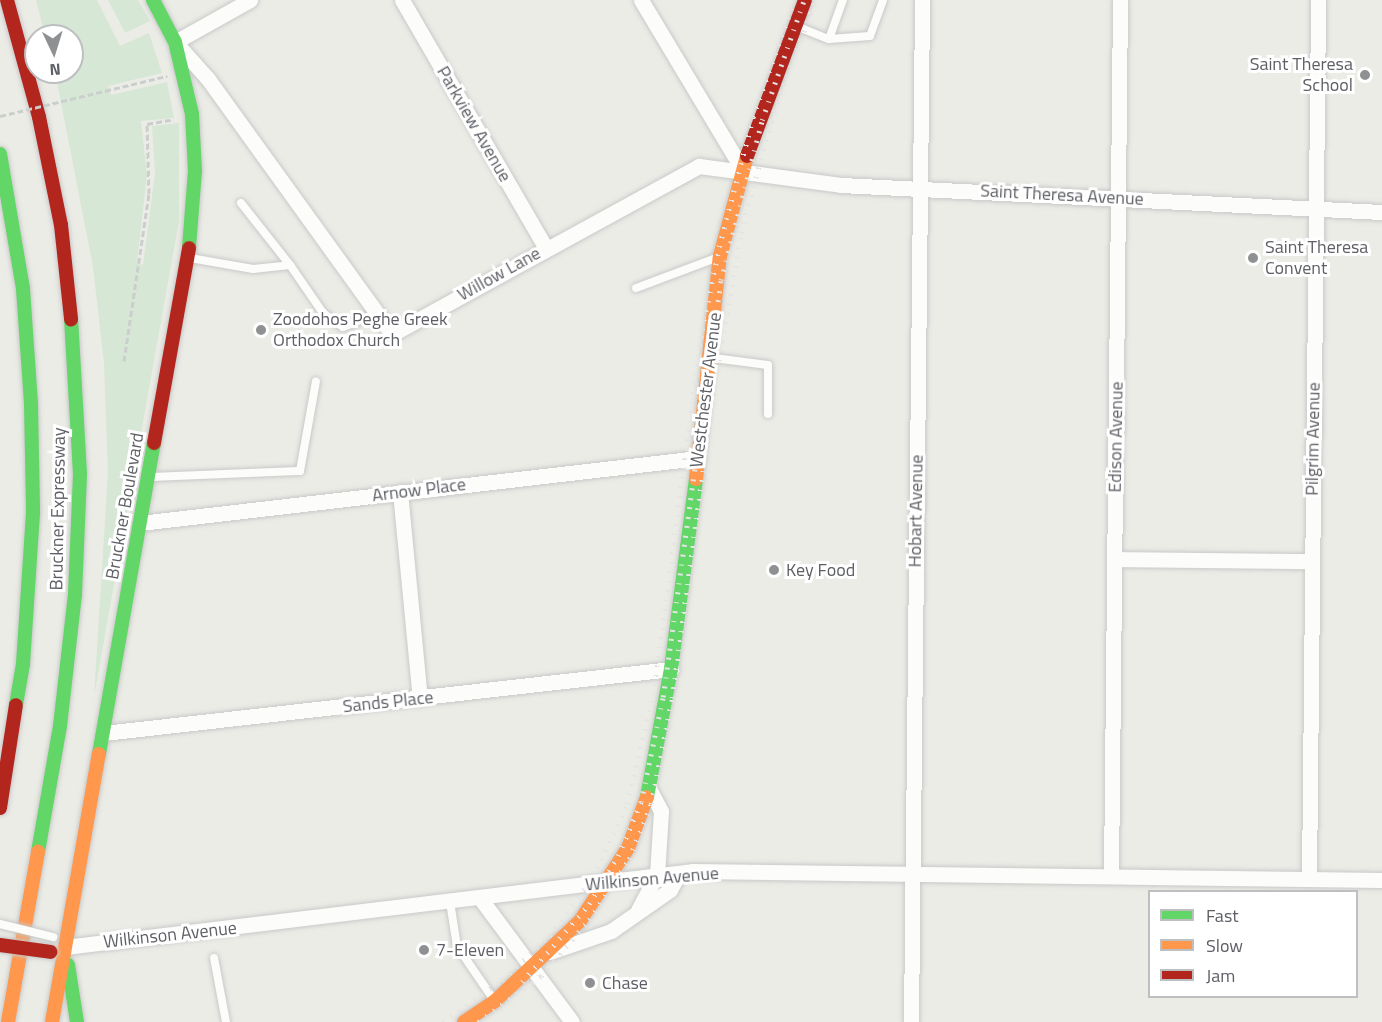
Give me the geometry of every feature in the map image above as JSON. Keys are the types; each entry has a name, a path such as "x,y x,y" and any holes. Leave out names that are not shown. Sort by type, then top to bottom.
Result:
{"main road":[{"name":"Bruckner Expressway","path":"7,0 39,117 61,225 74,346 80,474 75,594 60,726 8,1022"},
{"name":"Bruckner Boulevard","path":"52,1022 56,945 104,733 188,258 194,206 194,135 175,42 153,0"},
{"name":"Westchester Avenue","path":"464,1022 495,1001 580,921 628,848 650,790 671,669 712,358 720,256 742,169 805,0"},
{"name":"Bruckner Expressway","path":"0,154 25,309 33,513 23,664 0,808"},
{"name":"Wilkinson Avenue","path":"0,945 56,945"},
{"path":"56,945 76,1022"}],"street":[{"path":"175,42 250,0"},
{"name":"Parkview Avenue","path":"402,0 546,248"},
{"path":"642,0 742,169"},
{"name":"Hobart Avenue","path":"911,1022 922,0"},
{"name":"Edison Avenue","path":"1112,875 1120,0"},
{"name":"Pilgrim Avenue","path":"1309,879 1318,0"},
{"name":"Willow Lane","path":"175,42 208,79 392,334 699,166 742,169"},
{"name":"Saint Theresa Avenue","path":"742,169 841,184 1382,212"},
{"name":"Arnow Place","path":"140,523 698,458"},
{"path":"400,492 420,698"},
{"path":"1114,559 1312,561"},
{"name":"Sands Place","path":"104,733 671,669"},
{"name":"Westchester Avenue","path":"637,913 657,875 661,811 650,790"},
{"name":"Wilkinson Avenue","path":"56,945 450,902 679,873 1112,875 1382,880"},
{"name":"Westchester Avenue","path":"549,952 611,931 670,890 679,873"},
{"path":"480,898 572,1022"}],"lane":[{"path":"795,26 829,39 867,35 883,0"},
{"path":"829,39 838,25 844,6"},
{"path":"241,203 290,265 323,313 342,327 378,313"},
{"path":"636,288 720,256"},
{"path":"188,258 253,269 290,265"},
{"path":"712,358 768,365 768,414"},
{"path":"148,477 300,471 316,381"},
{"path":"450,902 457,946 495,1001"},
{"path":"0,924 56,945"},
{"path":"214,958 226,1022"}],"path":[{"path":"0,116 167,76"},
{"path":"124,362 149,194 147,124 176,119"}],"green space":[{"path":"36,0 97,0 120,46 149,33 162,73 108,86 111,95 167,82 174,118 141,121 147,175 137,263 143,265 155,173 152,126 179,123 179,221 94,697 108,472 104,364 93,267 57,84 84,84 84,24 42,24"},
{"path":"108,0 138,0 150,21 125,33"}],"railway":[{"path":"443,1022 502,980 549,936 593,877 627,804 653,695 702,330 719,247 753,117 794,0"},
{"path":"522,982 589,904 618,856 641,802 663,697 721,280 762,120 804,0"},
{"path":"478,1022 541,976 589,920 629,859 651,804 672,698 714,389 741,233 771,121 815,0"}],"traffic: fast":[{"path":"153,0 175,42 192,114 195,171 189,248"},
{"path":"0,154 23,289 31,404 33,513 23,664 16,705"},
{"path":"38,852 60,726 75,594 80,474 71,319"},
{"path":"99,754 154,443"},
{"path":"647,797 671,669 696,479"},
{"path":"68,965 77,1022"}],"traffic: slow":[{"path":"696,479 720,256 747,156"},
{"path":"52,1022 99,754"},
{"path":"464,1022 495,1001 580,921 628,848 647,797"},
{"path":"8,1022 38,852"}],"traffic: jam":[{"path":"7,0 39,117 61,225 71,319"},
{"path":"747,156 805,0"},
{"path":"154,443 189,248"},
{"path":"0,808 16,705"},
{"path":"0,945 51,952"}],"place":[{"name":"Saint Theresa School","path":"1365,75"},
{"name":"Saint Theresa Convent","path":"1253,258"},
{"name":"Zoodohos Peghe Greek Orthodox Church","path":"261,330"},
{"name":"Key Food","path":"774,570"},
{"name":"7-Eleven","path":"424,950"},
{"name":"Chase","path":"590,983"}]}
